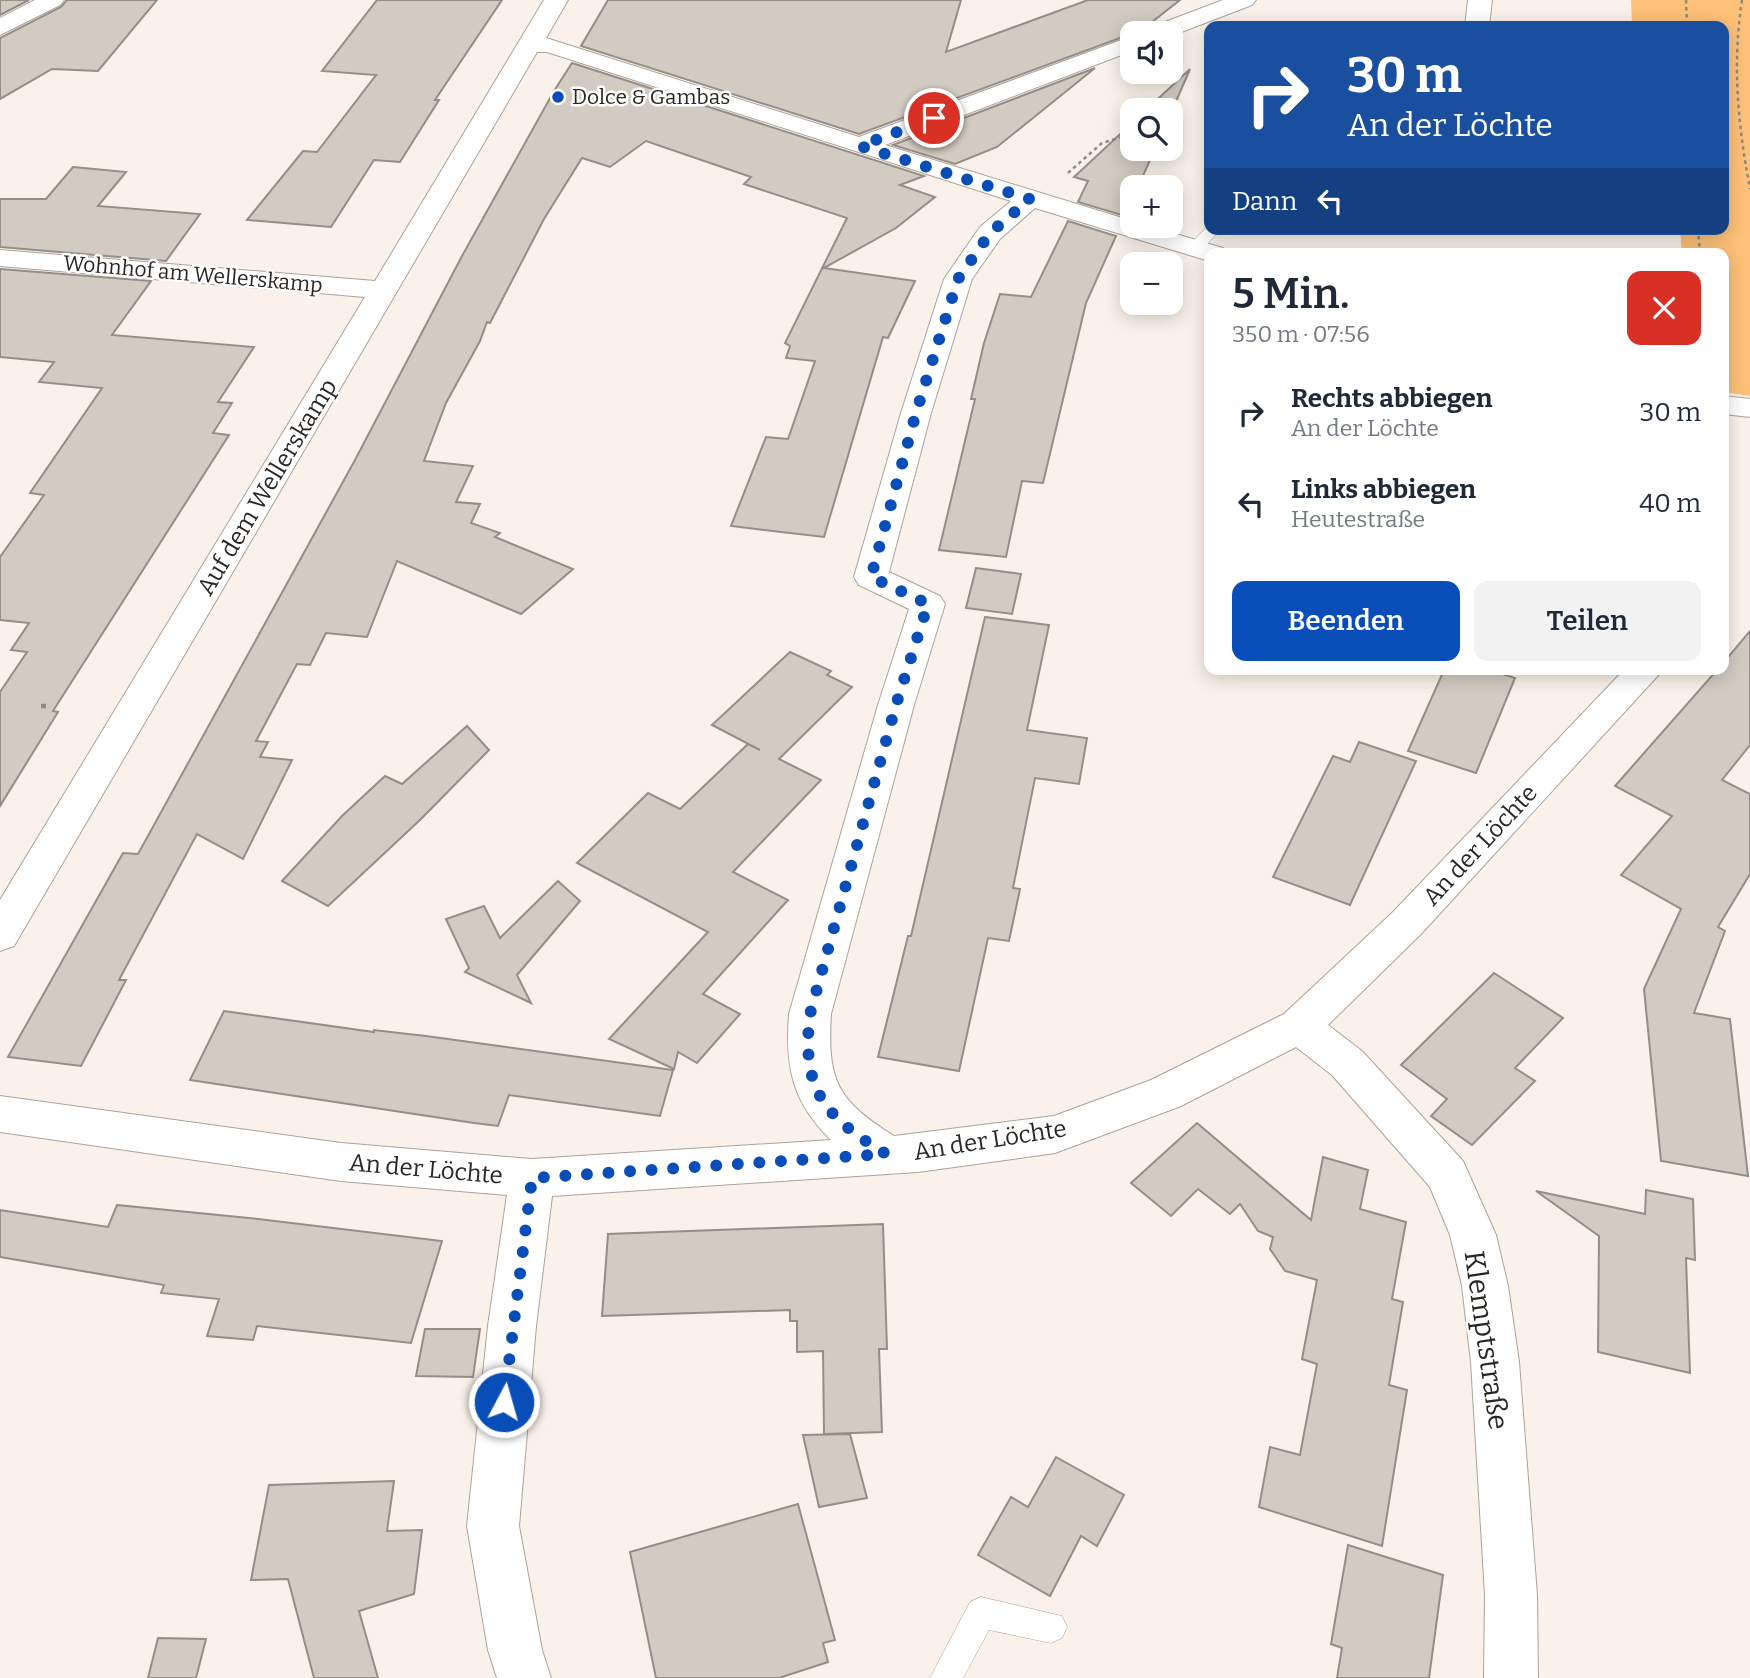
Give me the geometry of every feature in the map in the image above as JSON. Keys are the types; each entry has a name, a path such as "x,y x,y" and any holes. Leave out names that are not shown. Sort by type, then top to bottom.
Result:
{"street":[{"path":"4,22 52,0"},
{"name":"Auf dem Wellerskamp","path":"0,935 556,0"},
{"path":"1212,21 1244,0"},
{"path":"1478,21 1480,0"},
{"path":"1183,27 1204,23"},
{"path":"531,41 1030,199 1207,244"},
{"path":"860,146 1120,48"},
{"path":"886,1154 849,1131 827,1107 813,1077 807,1042 810,1014 896,705 928,604 871,577 916,413 958,279 990,233 1030,199"},
{"name":"Wohnhof am Wellerskamp","path":"0,258 385,290"},
{"path":"1729,406 1750,408"},
{"name":"An der Löchte","path":"0,1114 341,1161 532,1178 966,1148 1021,1140 1090,1123 1167,1093 1299,1026 1407,923 1640,675"},
{"name":"Klemptstraße","path":"1299,1026 1347,1063 1447,1175 1473,1236 1485,1286 1495,1362 1511,1595 1511,1678"},
{"path":"524,1678 515,1650 493,1525 512,1326 532,1178"}],"lane":[{"path":"946,1678 981,1612 1051,1627"}],"path":[{"path":"1686,0 1687,21"},
{"path":"1742,0 1735,65 1739,128 1750,190"},
{"path":"1030,199 1069,172 1101,144 1120,138"},
{"path":"1082,159 1091,162"},
{"path":"41,706 49,706"}],"shaded area":[{"path":"1631,0 1750,0 1750,396 1729,393 1729,248 1682,248 1680,235 1729,235 1729,21 1632,21"}],"building":[{"path":"0,0 29,0 0,15"},
{"path":"67,0 157,0 98,71 52,69 0,99 0,38 61,7"},
{"path":"377,0 502,0 435,100 439,100 400,162 374,160 331,227 247,220 303,151 317,152 376,75 322,71"},
{"path":"608,0 961,0 946,52 1088,0 1180,0 1153,21 1120,21 1120,38 859,134 581,46"},
{"path":"572,63 924,176 900,185 935,197 896,228 824,268 915,281 888,338 883,337 824,537 731,526 766,437 788,439 815,361 786,358 790,346 785,343 847,218 744,184 751,177 646,141 610,167 582,158 544,219 490,323 487,322 480,341 446,403 424,461 473,466 456,502 480,504 471,523 500,533 495,537 573,569 521,614 397,561 367,637 326,633 310,665 297,664 256,741 268,742 260,757 292,760 243,859 197,834 119,980 126,980 81,1066 8,1057 123,853 138,854 355,460 462,256"},
{"path":"1095,68 997,147 955,164 893,145"},
{"path":"1190,69 1177,98 1159,98 1174,84 1183,84 1183,76"},
{"path":"1120,134 1120,161 1150,161 1143,175 1120,175 1120,215 1078,202 1088,181 1074,177"},
{"path":"73,167 126,172 98,206 200,214 166,261 0,247 0,199 46,199"},
{"path":"1068,221 1116,236 1086,303 1043,483 1022,481 1006,557 939,550 975,399 971,399 984,343 1000,294 1031,297"},
{"path":"0,269 151,281 112,335 254,347 218,402 232,403 213,433 229,435 53,711 58,712 0,806 0,692 27,652 11,650 29,623 0,620 0,557 44,495 30,493 102,388 39,382 54,362 0,357"},
{"path":"976,568 1021,574 1012,614 966,608"},
{"path":"985,617 1049,625 1027,730 1087,738 1079,784 1035,778 1013,888 1020,889 1009,941 988,938 959,1071 878,1057 908,936 911,936"},
{"path":"1750,631 1750,745 1722,780 1750,794 1750,874 1718,927 1725,931 1694,1013 1730,1019 1748,1176 1661,1161 1644,989 1681,909 1621,875 1672,816 1615,786 1713,675 1729,675 1729,656"},
{"path":"790,652 831,671 827,675 852,687 779,759 821,780 733,872 788,900 703,994 740,1014 697,1063 678,1052 674,1069 609,1039 708,932 577,863 648,793 680,809 748,744 760,750 712,725"},
{"path":"1442,675 1506,675 1515,678 1476,773 1408,751"},
{"path":"467,726 489,750 421,819 328,906 282,881 342,816 385,776 402,784"},
{"path":"1359,742 1416,761 1350,905 1273,877 1333,756 1350,762"},
{"path":"558,881 580,901 517,975 531,1003 465,972 469,968 446,919 484,906 500,938"},
{"path":"1494,973 1563,1018 1515,1068 1535,1081 1472,1145 1431,1116 1447,1099 1401,1065"},
{"path":"224,1011 673,1070 660,1116 509,1095 498,1126 474,1123 190,1080"},
{"path":"1197,1123 1311,1220 1323,1157 1368,1170 1360,1209 1406,1222 1392,1299 1403,1302 1389,1385 1407,1390 1382,1546 1259,1507 1270,1447 1300,1455 1317,1364 1302,1359 1317,1280 1285,1271 1270,1249 1273,1237 1258,1231 1240,1204 1230,1214 1198,1189 1171,1216 1131,1183"},
{"path":"1646,1190 1693,1199 1695,1260 1686,1258 1690,1373 1598,1352 1599,1236 1536,1191 1645,1214"},
{"path":"117,1205 442,1241 411,1343 257,1326 253,1340 207,1336 219,1299 161,1293 164,1285 0,1257 0,1210 108,1227"},
{"path":"883,1224 887,1349 879,1349 882,1432 824,1434 823,1351 797,1352 797,1321 790,1321 790,1310 602,1316 608,1234"},
{"path":"425,1329 480,1329 473,1377 416,1376"},
{"path":"850,1434 867,1498 819,1507 803,1435"},
{"path":"1056,1457 1124,1495 1097,1546 1081,1536 1050,1596 978,1555 1011,1497 1028,1507"},
{"path":"394,1481 387,1531 422,1530 414,1594 359,1611 378,1678 314,1678 288,1579 251,1580 269,1485"},
{"path":"798,1504 835,1640 823,1643 828,1662 779,1678 656,1678 630,1552"},
{"path":"1348,1545 1443,1575 1429,1678 1337,1678 1342,1648 1331,1644"},
{"path":"158,1638 206,1639 196,1678 148,1678"}],"place":[{"name":"Dolce & Gambas","path":"558,97"}],"route":[{"path":"504,1402 532,1178 886,1154 849,1131 827,1107 816,1087 807,1042 810,1014 896,705 928,604 871,577 916,413 958,279 990,233 1030,199 860,146 934,118"}]}
